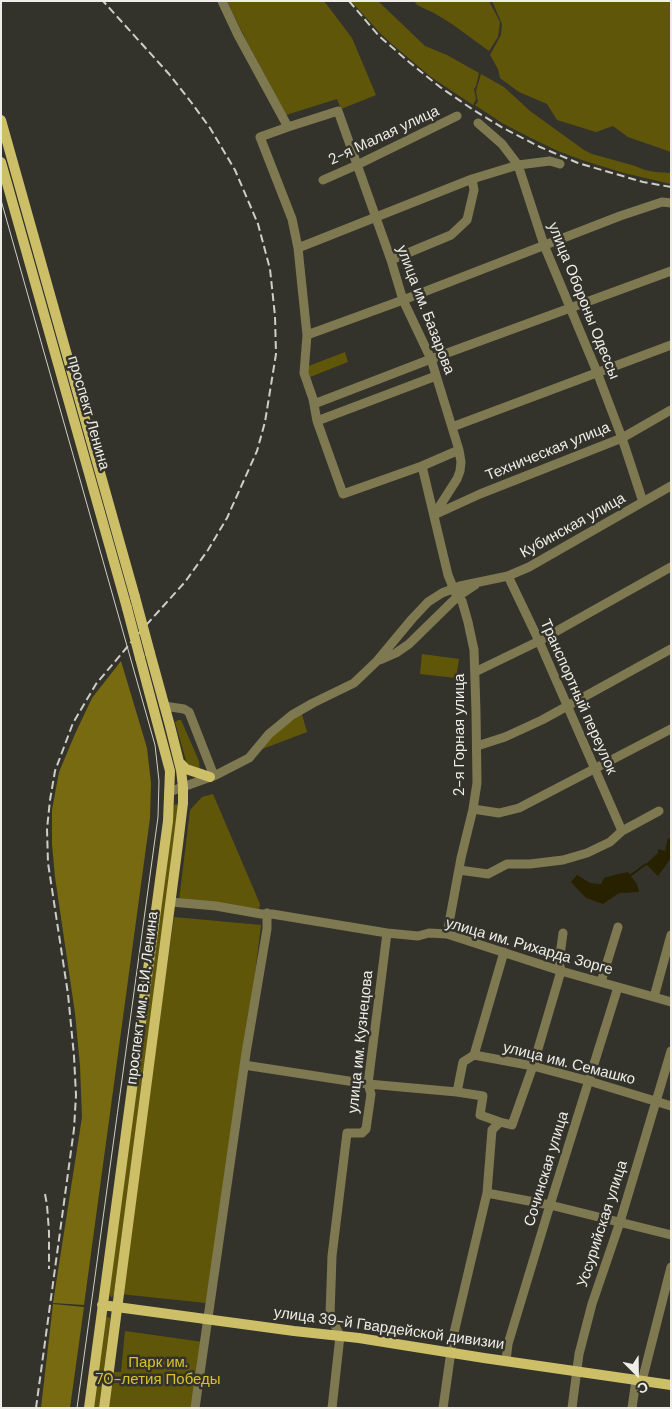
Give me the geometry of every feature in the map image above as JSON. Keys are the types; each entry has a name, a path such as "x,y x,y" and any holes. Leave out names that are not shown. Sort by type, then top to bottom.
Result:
{"main road":[{"name":"проспект Ленина","path":"1,120 135,597"},
{"name":"проспект Ленина","path":"1,162 127,608"},
{"path":"19,225 30,222"},
{"name":"проспект им. В.И. Ленина","path":"89,1408 167,831 170,771 145,655 135,597"},
{"name":"проспект им. В.И. Ленина","path":"104,1408 178,844 183,787 179,762 164,706 127,608"},
{"path":"179,762 186,769 212,776"},
{"name":"улица 39-й Гвардейской дивизии","path":"102,1305 340,1336 671,1385"}],"street":[{"path":"222,1 238,35 288,127 260,137 292,219 298,248 307,336 304,373 314,404 317,421 343,494 422,466 459,450"},
{"name":"улица им. Базарова","path":"288,127 338,112 404,300 431,359 461,462 457,479 434,515"},
{"name":"2-я Малая улица","path":"323,180 457,116"},
{"name":"улица Обороны Одессы","path":"478,123 502,144 518,165 544,245 597,372 622,438 643,502"},
{"path":"298,248 472,179 518,165 550,161 560,164"},
{"path":"391,260 451,235 466,220 474,190 472,179"},
{"path":"307,336 620,216 662,202 671,203"},
{"path":"314,404 671,271"},
{"path":"452,427 671,344"},
{"path":"317,421 436,376"},
{"name":"Техническая улица","path":"434,515 480,494 622,438 671,410"},
{"path":"422,466 448,575 453,588"},
{"name":"Кубинская улица","path":"169,792 212,776 250,758 269,734 286,720 313,702 354,684 377,661 428,602 442,593 453,588 484,580 508,576 530,567 671,486"},
{"path":"475,672 539,641 671,567"},
{"name":"Транспортный переулок","path":"508,576 539,641 622,831"},
{"name":"Кубинская улица","path":"377,661 396,653 409,644 458,597 484,580"},
{"name":"2-я Горная улица","path":"447,934 477,784 474,650 462,601 453,588"},
{"path":"477,746 542,720 671,649"},
{"path":"164,706 184,709 189,712 212,776"},
{"path":"473,809 499,813 519,808 671,729"},
{"path":"459,870 488,874 507,864 530,864 564,860 587,853 610,842 622,831 645,820 658,811"},
{"name":"улица им. Рихарда Зорге","path":"170,902 216,906 261,914 267,913 387,933 418,936 429,933 447,934 562,971 671,1002"},
{"path":"195,1408 244,1065 267,929 267,913"},
{"path":"601,982 618,927"},
{"name":"улица им. Кузнецова","path":"340,1336 330,1318 332,1256 348,1134 362,1133 366,1129 371,1094 368,1084 387,933"},
{"path":"244,1065 368,1084 483,1096 480,1115 512,1125 533,1066 562,971 559,962 563,933"},
{"path":"654,996 671,935"},
{"path":"457,1092 463,1062 474,1055 504,952"},
{"name":"Сочинская улица","path":"506,1360 508,1344 618,987"},
{"name":"Уссурийская улица","path":"572,1408 579,1354 592,1304 620,1222 671,1051"},
{"name":"улица им. Семашко","path":"474,1055 533,1066 671,1106"},
{"path":"444,1408 453,1337 487,1193 492,1130 500,1122"},
{"path":"487,1193 550,1205 671,1235"},
{"path":"632,1408 671,1267"},
{"path":"332,1408 340,1336"}],"green space":[{"path":"227,1 324,1 352,38 376,95 341,109 337,99 286,115"},
{"path":"351,1 378,1 425,46 447,55 479,73 474,89 476,99 473,105 431,77 393,45"},
{"path":"414,1 489,1 500,22 498,37 489,51 452,24 417,5"},
{"path":"492,1 671,1 671,152 628,137 613,126 596,132 557,120 547,104 519,92 500,78 498,69 490,55 501,35 502,24"},
{"path":"481,74 504,87 530,111 584,150 645,170 671,173 671,184 624,173 582,160 558,151 502,123 475,105 478,102 476,91"},
{"path":"345,352 348,362 310,377 306,367"},
{"path":"422,654 459,659 456,678 420,674"},
{"path":"301,711 307,732 257,751 269,736"},
{"path":"181,720 199,761 200,771 187,764 175,722"},
{"path":"213,794 260,904 259,909 179,901 190,810 202,797"},
{"path":"176,804 178,808 114,1294 111,1297 109,1293 173,809"},
{"path":"174,917 261,925 244,1064 206,1303 120,1294"},
{"path":"108,1317 110,1321 99,1408 93,1408 106,1318"},
{"name":"Парк им. 70-летия Победы","path":"125,1331 203,1342 194,1408 105,1408 110,1372 121,1372"}],"shaded area":[{"path":"121,661 147,748 151,783 150,818 84,1305 53,1303 82,1117 75,1013 55,877 52,844 52,810 59,772 75,734 92,698"},
{"path":"668,838 671,839 671,858 658,876 646,864 658,853 658,849 665,851"},
{"path":"628,872 637,884 639,892 619,893 603,904 586,898 571,882 577,875 590,883 601,884 604,878"},
{"path":"53,1304 84,1307 70,1408 41,1408"}],"waterway":[{"path":"631,875 646,864"}],"tram line":[{"path":"1,200 155,745 159,781 158,817 77,1408"}],"railway":[{"path":"36,1408 74,1129 76,1095 68,994 48,863 47,829 55,771 73,723 96,684 185,582 208,550 227,518 257,451 265,422 276,354 275,316 270,269 258,224 235,170 210,128 191,102 169,74 103,1"},
{"path":"349,1 379,36 409,62 440,87 503,128 540,147 578,163 643,182 671,187"},
{"path":"45,1194 49,1232 49,1269"}]}
